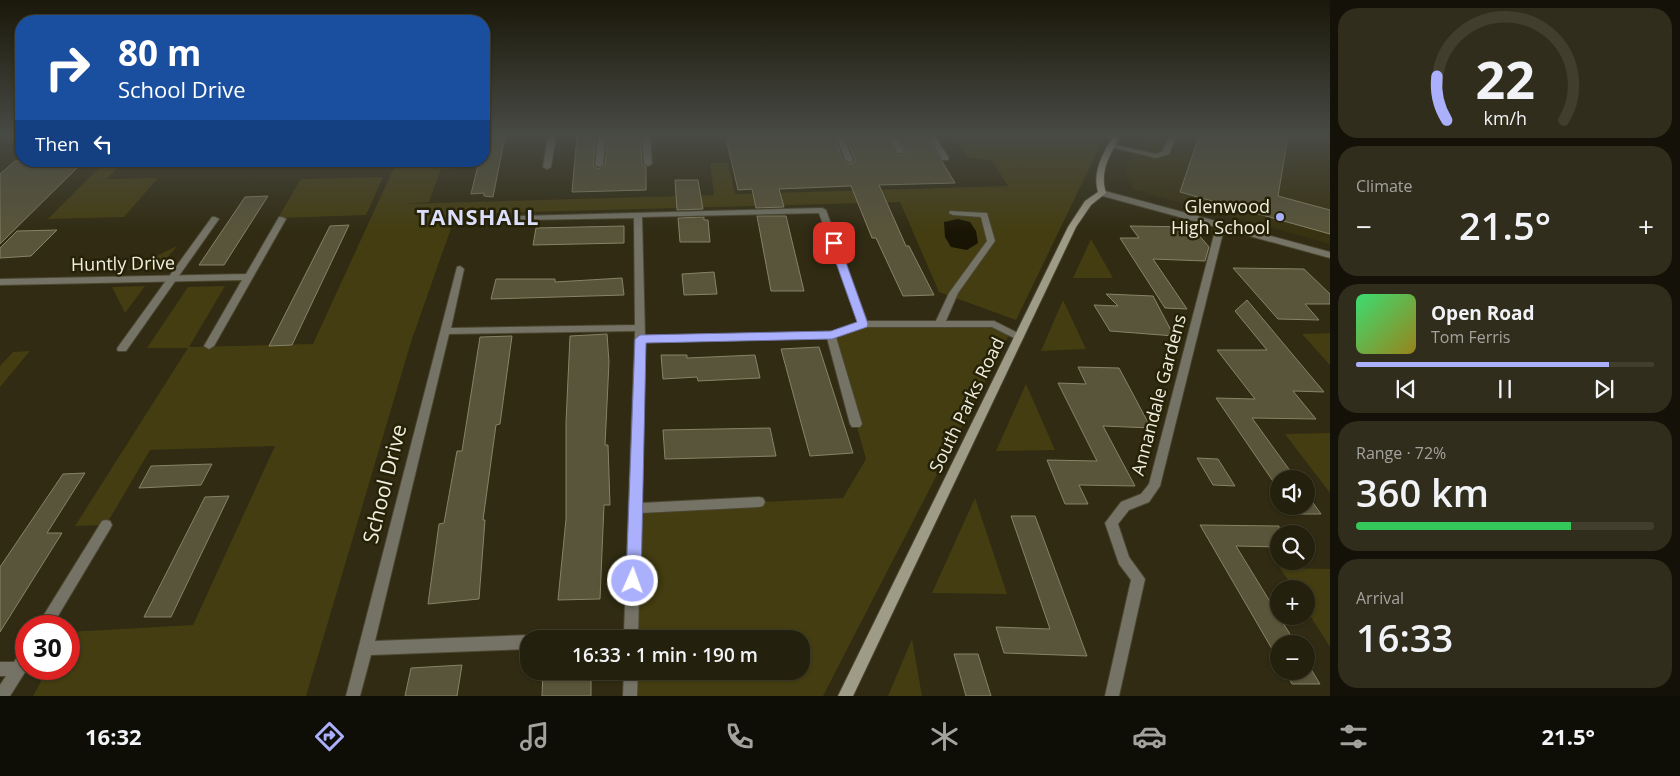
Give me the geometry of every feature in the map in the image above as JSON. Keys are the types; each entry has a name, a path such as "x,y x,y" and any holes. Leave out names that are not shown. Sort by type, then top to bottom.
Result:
{"street":[{"path":"1100,168 1098,183 1102,193 1330,255"},
{"name":"South Parks Road","path":"845,696 1072,228 1085,206 1093,197 1102,193"},
{"path":"522,218 822,210 863,324"},
{"path":"940,323 954,293 991,241 984,216 953,213"},
{"path":"631,630 640,334 638,215"},
{"path":"122,349 215,219"},
{"path":"209,346 282,219"},
{"name":"Annandale Gardens","path":"1112,696 1138,579 1124,560 1111,523 1125,506 1145,498 1154,486 1221,225"},
{"name":"School Drive","path":"354,696 460,269"},
{"name":"Huntly Drive","path":"0,282 247,277"},
{"path":"445,331 832,335 863,324 940,323 994,324 1019,337"},
{"path":"832,335 856,424"},
{"path":"636,508 759,502"},
{"path":"51,615 106,525"},
{"path":"366,648 520,642"},
{"path":"0,670 15,669"},
{"path":"2,696 15,674"},
{"path":"630,696 631,680"}],"shaded area":[{"path":"99,168 117,168 107,179 158,178 124,217 48,219"},
{"path":"394,168 451,168 441,169 429,202 404,204 714,195 711,168 729,168 735,194 1008,186 997,168 1089,168 1016,320 939,292 900,202 456,214 411,342 306,696 33,696 42,680 80,680 80,631 193,625 275,446 150,450 106,525 75,526 188,348 147,348 188,287 225,286 189,347 313,344"},
{"name":"Glenwood High School","path":"1126,168 1330,168 1330,244 1132,189 1125,172"},
{"path":"383,177 366,215 278,218 301,179"},
{"path":"958,219 970,222 976,231 978,243 967,250 951,247 945,237 944,222"},
{"path":"1091,239 1113,278 1073,278"},
{"path":"177,246 158,269 127,270"},
{"path":"145,286 125,313 112,287"},
{"path":"1063,300 1086,349 1041,351"},
{"path":"863,324 994,324 1010,333 823,696 628,696 629,680 810,680 810,630 630,630 636,508 843,498 866,459 831,335"},
{"path":"1330,333 1330,365 1302,334"},
{"path":"30,351 0,387 0,366 13,352"},
{"path":"1026,384 1055,450 996,451"},
{"path":"1330,433 1330,493 1315,473 1315,470 1312,470 1285,434"},
{"path":"975,498 1007,594 932,593"},
{"path":"1330,569 1330,647 1315,623 1315,580 1288,580 1281,570"},
{"path":"912,639 922,696 888,696"}],"building":[{"path":"6,168 76,168 0,244 0,174"},
{"path":"477,168 499,168 493,197 484,196 484,193 471,194"},
{"path":"574,168 646,168 646,190 572,192"},
{"path":"733,168 946,168 955,183 879,185 906,246 909,246 934,295 903,296 876,238 872,238 851,186 779,189 784,207 756,208 752,189 738,190"},
{"path":"1188,168 1283,168 1278,196 1330,210 1330,234 1180,192"},
{"path":"675,180 698,180 703,209 677,210"},
{"path":"268,196 224,265 199,265 245,197"},
{"path":"757,216 786,216 804,291 771,291"},
{"path":"704,217 704,220 708,220 710,242 680,242 678,218"},
{"path":"349,225 292,345 269,346 330,226"},
{"path":"624,226 624,243 533,245 536,228"},
{"path":"1130,226 1192,227 1209,247 1205,261 1153,259 1187,309 1165,308 1120,238 1139,238"},
{"path":"57,230 31,256 0,258 0,248 17,231"},
{"path":"1233,268 1304,269 1330,294 1330,304 1305,304 1319,320 1278,319"},
{"path":"714,272 717,294 684,295 682,274"},
{"path":"622,278 624,295 491,299 496,279 555,279 555,282"},
{"path":"1106,294 1153,296 1174,336 1110,331 1094,305 1118,306"},
{"path":"1247,300 1324,392 1293,391 1316,419 1252,418 1290,470 1270,470 1270,477 1216,398 1255,399 1217,350 1267,350 1235,311"},
{"path":"607,334 609,362 605,445 608,445 610,505 604,505 600,599 558,600 566,519 566,422 570,336"},
{"path":"512,336 500,424 496,425 483,520 485,520 479,599 428,604 439,524 444,523 457,451 462,451 480,337"},
{"path":"819,347 853,453 810,456 781,349"},
{"path":"661,355 687,355 687,358 755,355 760,378 698,381 697,377 663,379"},
{"path":"1078,367 1119,368 1151,428 1103,426 1135,486 1079,485 1088,504 1065,504 1047,460 1097,461 1058,383 1086,384"},
{"path":"770,428 776,456 665,459 663,430"},
{"path":"1197,458 1218,459 1235,486 1213,485"},
{"path":"212,464 201,485 139,488 151,466"},
{"path":"85,473 47,533 62,533 0,632 0,567 63,474"},
{"path":"229,496 171,617 144,617 205,497"},
{"path":"1315,506 1321,514 1315,514"},
{"path":"1011,516 1035,516 1087,656 1004,653 996,627 1050,629"},
{"path":"1200,525 1270,526 1270,547 1236,546 1270,602 1270,625 1284,625 1290,635 1270,635 1270,646"},
{"path":"954,654 978,654 991,696 966,696"},
{"path":"462,665 457,696 405,696 411,668"},
{"path":"1315,676 1320,684 1292,684 1290,680 1315,680"},
{"path":"543,680 591,680 591,696 542,696"}],"place":[{"name":"Glenwood High School","path":"1280,217"}],"district":[{"name":"TANSHALL","path":"478,217"}],"route":[{"path":"633,581 640,339 832,335 863,324 834,243"}]}
